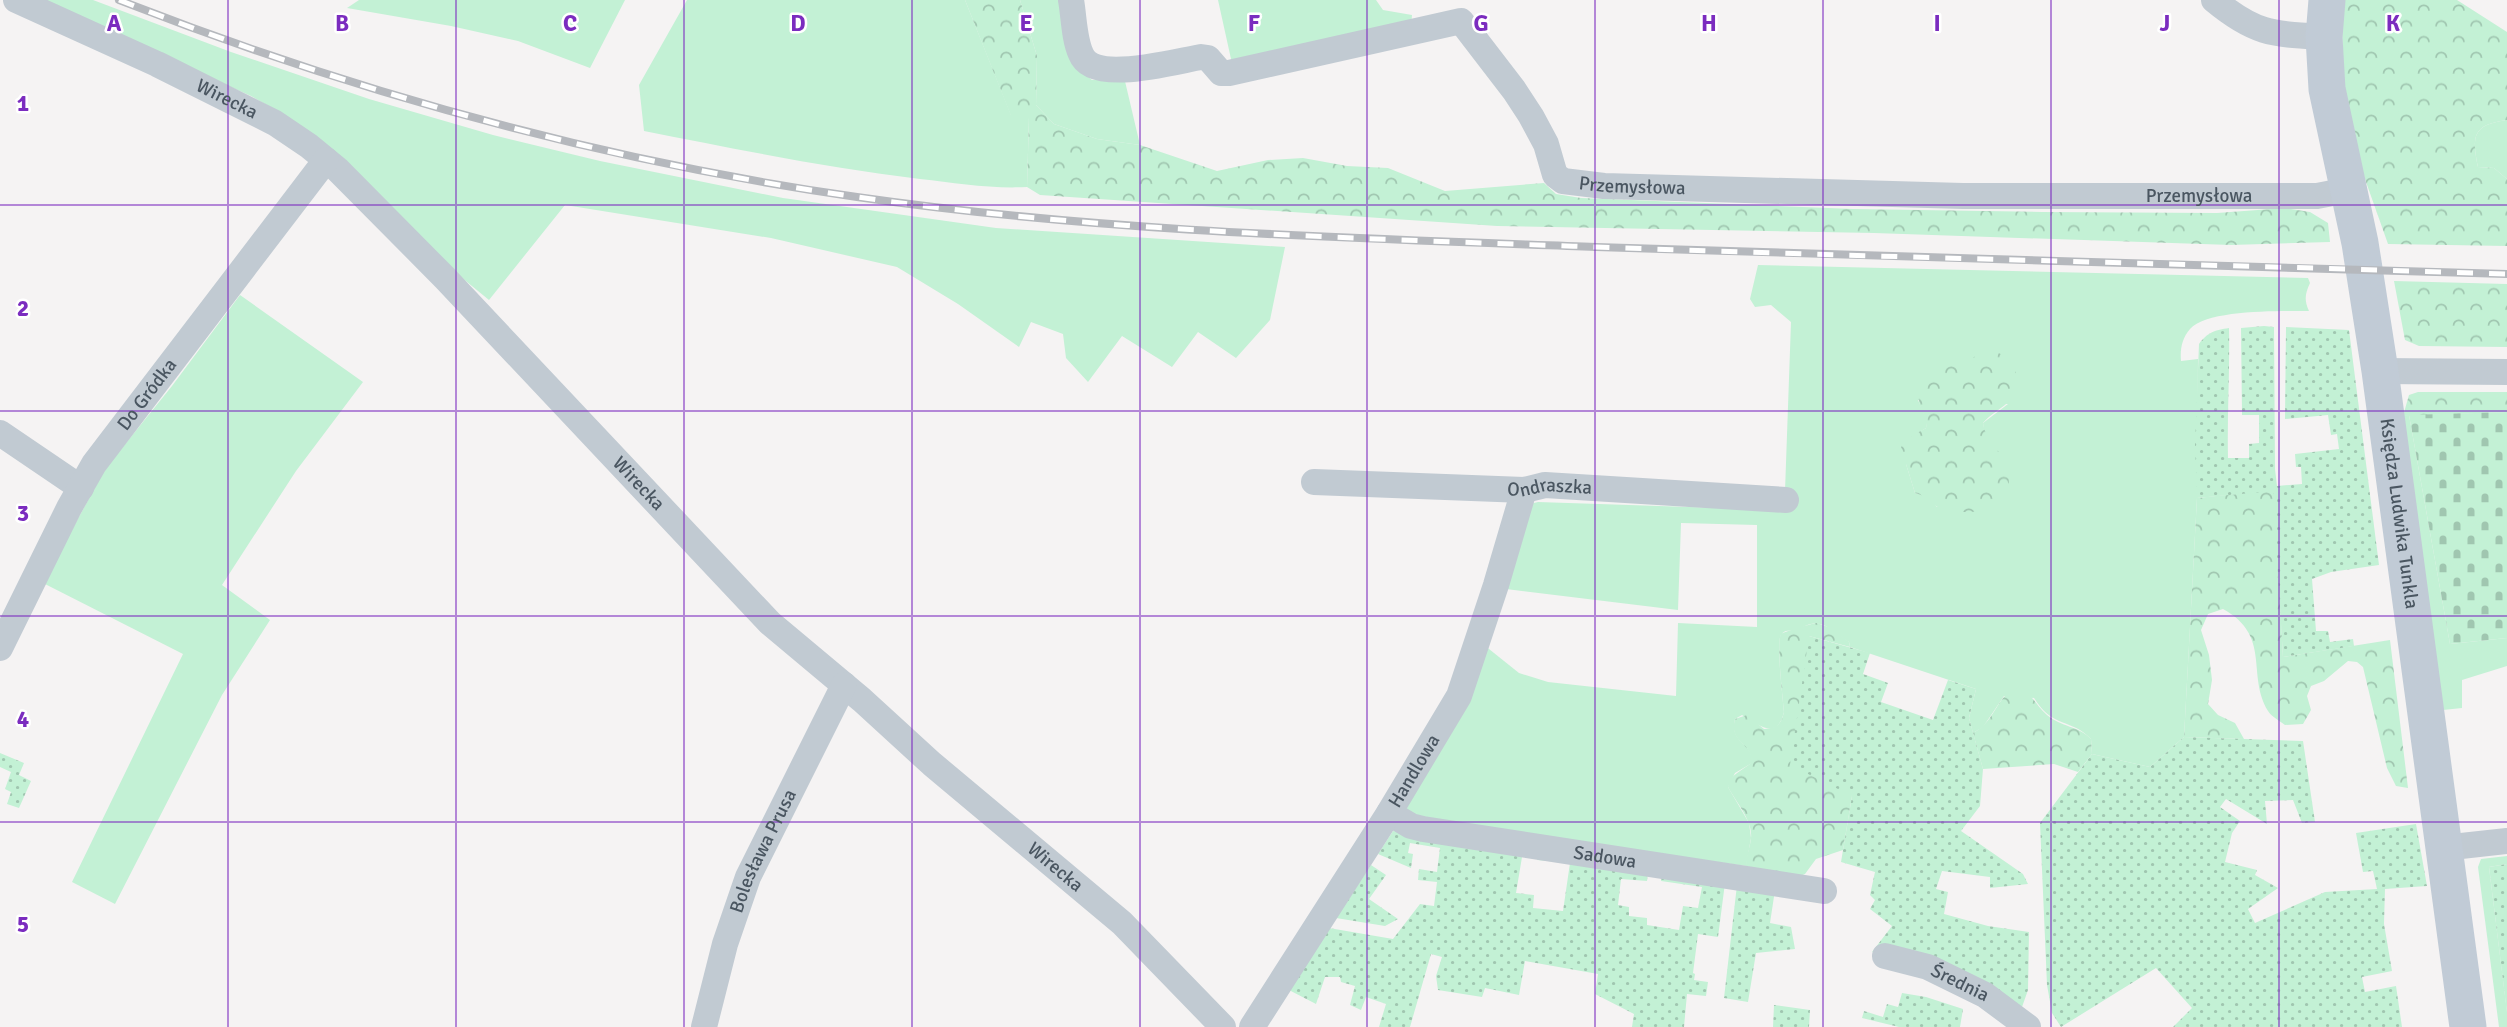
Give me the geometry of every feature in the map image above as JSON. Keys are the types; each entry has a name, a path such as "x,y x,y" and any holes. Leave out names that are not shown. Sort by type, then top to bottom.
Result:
{"street":[{"name":"Wirecka","path":"16,0 220,94 275,123 326,160 445,278 770,623 932,764 1122,923 1223,1027"},
{"name":"Przemysłowa","path":"1071,0 1081,56 1091,65 1105,70 1126,70 1201,57 1208,58 1220,73 1229,73 1461,20 1525,106 1546,144 1555,174 1563,181 1618,187 1963,196 2317,197 2348,190"},
{"path":"2214,0 2235,18 2256,29 2324,37"},
{"name":"Księdza Ludwika Tunkla","path":"2327,0 2324,37 2327,89 2360,243 2380,371 2468,1027"},
{"name":"Do Gródka","path":"0,648 94,464 326,160"},
{"path":"2380,371 2507,372"},
{"path":"0,433 81,488"},
{"name":"Ondraszka","path":"1314,482 1524,490 1545,485 1786,500"},
{"name":"Handlowa","path":"1252,1027 1389,813 1459,696 1524,490"},
{"name":"Bolesława Prusa","path":"704,1027 725,944 748,877 844,685"},
{"name":"Sadowa","path":"1389,813 1423,830 1824,891"},
{"path":"2443,848 2507,841"},
{"name":"Średnia","path":"1885,956 1928,967 1985,995 2028,1027"}],"green space":[{"path":"37,0 93,0 231,52 369,99 493,135 600,161 783,198 996,228 1285,247 1270,320 1236,358 1198,332 1172,367 1122,336 1088,382 1066,358 1063,334 1031,322 1019,347 958,304 897,267 771,238 565,205 489,300 439,259 288,117 251,96"},
{"path":"359,0 625,0 590,68 518,41 347,8"},
{"path":"687,0 965,0 1011,115 1029,117 1027,187 974,185 885,175 644,131 639,85"},
{"path":"965,0 1020,0 1037,56 1036,105 1054,124 1097,139 1140,145 1217,171 1268,160 1303,158 1347,166 1388,168 1445,191 1544,183 1556,194 1581,198 1853,209 2042,212 2217,213 2285,208 2310,212 2328,223 2330,242 2231,245 1874,233 1497,226 1040,195 1027,187 1029,118 1011,116"},
{"path":"1020,0 1060,0 1071,61 1092,80 1124,77 1140,145 1097,139 1054,124 1036,105 1037,56"},
{"path":"1218,0 1376,0 1383,10 1412,15 1411,27 1233,68"},
{"path":"2341,0 2457,0 2507,32 2507,120 2481,129 2475,140 2475,147 2478,167 2494,168 2507,179 2507,246 2388,244 2360,165 2344,92"},
{"path":"2507,120 2507,179 2494,168 2478,167 2475,140 2481,129 2487,125"},
{"path":"1758,265 2308,278 2310,283 2306,300 2309,311 2246,312 2212,318 2199,322 2190,329 2182,344 2181,361 2198,359 2197,498 2184,737 2150,767 2092,754 2091,739 2084,732 2048,715 2034,698 2004,696 1983,727 1973,733 1969,718 1976,689 1850,647 1849,642 1827,627 1811,624 1781,635 1779,659 1784,712 1777,726 1767,728 1742,715 1735,719 1735,733 1752,756 1752,763 1735,773 1728,787 1749,823 1751,838 1746,866 1424,821 1405,812 1484,645 1519,673 1548,682 1676,696 1678,623 1757,627 1757,525 1681,523 1678,610 1506,589 1530,504 1538,502 1781,510 1785,491 1791,322 1771,305 1755,307 1750,299","holes":["1918,400 2008,404 1983,423 1985,436 1991,442 1937,507 1927,496 1915,493 1906,464 1915,435 1926,428 1927,421"]},
{"path":"2394,281 2507,284 2507,347 2419,346 2405,340"},
{"path":"240,295 363,382 296,471 222,585 270,620 222,695 115,904 72,882 183,654 43,583 105,469"},
{"path":"2274,327 2277,486 2302,484 2301,467 2296,467 2295,454 2339,449 2337,434 2331,435 2328,415 2285,419 2286,327 2349,330 2379,565 2331,572 2312,579 2316,631 2328,631 2330,642 2353,639 2354,646 2283,657 2273,491 2197,498 2195,445 2199,344 2212,332 2229,328 2228,458 2249,458 2249,444 2259,443 2259,415 2242,415 2241,328"},
{"path":"1996,352 2007,359 2018,380 2015,395 1983,423 1986,434 2007,469 2009,491 2005,507 1971,512 1946,510 1915,493 1901,448 1903,441 1926,428 1919,397 1922,386 1929,377 1949,364"},
{"path":"2418,392 2507,392 2507,412 2403,416 2409,395"},
{"path":"2507,412 2507,638 2450,644 2409,415"},
{"path":"2409,415 2450,644 2507,638 2507,666 2462,680 2462,708 2443,710 2403,416"},
{"path":"2274,490 2283,657 2390,640 2408,788 2396,786 2387,768 2363,667 2357,662 2348,661 2324,681 2311,686 2307,696 2311,710 2303,724 2285,725 2268,711 2262,697 2256,656 2248,631 2223,609 2208,614 2201,630 2209,655 2212,680 2208,704 2218,715 2235,723 2244,739 2184,737 2197,498"},
{"path":"1817,623 1831,628 1849,642 1850,647 1809,636 1852,796 1843,850 1816,859 1805,874 1795,878 1746,866 1751,832 1747,818 1728,787 1734,776 1751,763 1749,751 1735,733 1735,719 1747,715 1764,729 1778,725 1783,716 1779,648 1781,634"},
{"path":"1809,636 1870,653 1863,674 1888,683 1881,702 1933,720 1948,680 1976,689 1969,718 1983,769 1980,806 1961,831 2023,874 2028,884 1990,888 1990,877 1942,871 1936,889 1948,892 1944,914 1988,926 2029,932 2028,990 2022,1007 1915,957 1872,952 1892,926 1870,909 1875,900 1870,895 1875,872 1841,862 1852,796 1790,765"},
{"path":"2019,688 2028,693 2052,719 2081,731 2091,739 2092,754 2078,772 2054,764 1983,769 1973,733 1987,722 2005,695"},
{"path":"2184,737 2303,741 2315,822 2302,823 2293,800 2265,801 2267,824 2226,799 2220,807 2240,821 2232,833 2225,862 2257,870 2255,875 2278,888 2248,909 2255,923 2325,892 2377,889 2373,871 2363,872 2356,833 2416,824 2427,886 2385,889 2384,924 2392,971 2362,977 2365,992 2396,986 2402,1027 2173,1027 2192,1008 2156,968 2061,1027 2052,1013 2047,985 2040,823 2092,754 2150,767"},
{"path":"0,753 24,763 19,775 31,781 19,808 7,804 11,792 5,789 11,772 0,767"},
{"path":"1393,831 1523,851 1516,893 1534,895 1533,908 1563,911 1570,863 1537,860 1538,853 1648,871 1647,881 1621,879 1618,905 1629,907 1629,916 1647,918 1647,925 1679,930 1683,906 1698,908 1702,887 1661,881 1662,873 1725,883 1718,937 1698,934 1693,973 1694,980 1708,982 1706,996 1687,994 1684,1027 1632,1027 1634,1014 1595,994 1598,974 1525,961 1519,995 1485,988 1482,997 1438,990 1436,976 1442,957 1431,954 1410,1027 1379,1027 1386,1004 1366,997 1361,1010 1350,1005 1355,986 1341,982 1340,977 1325,977 1316,1004 1287,989 1329,928 1393,939 1420,904 1434,906 1437,882 1418,880 1419,869 1437,872 1440,848 1410,843 1408,853 1413,854 1411,868 1378,854"},
{"path":"2507,856 2507,864 2489,867 2507,1012 2507,1027 2499,1027 2478,867 2481,859"},
{"path":"2507,864 2507,1013 2489,867"},
{"path":"1371,865 1386,875 1369,899 1398,919 1385,926 1336,918"},
{"path":"1737,885 1775,890 1770,923 1791,927 1795,949 1756,953 1748,1002 1724,998"},
{"path":"1902,993 1926,997 1963,1009 1960,1027 1899,1027 1862,1018 1864,1011 1883,1017 1887,1004 1898,1007"},
{"path":"1774,1005 1810,1010 1809,1027 1773,1027"}],"railway":[{"path":"119,0 299,65 482,120 668,164 762,182 949,209 1133,226 1318,236 1710,251 2507,274"}]}
